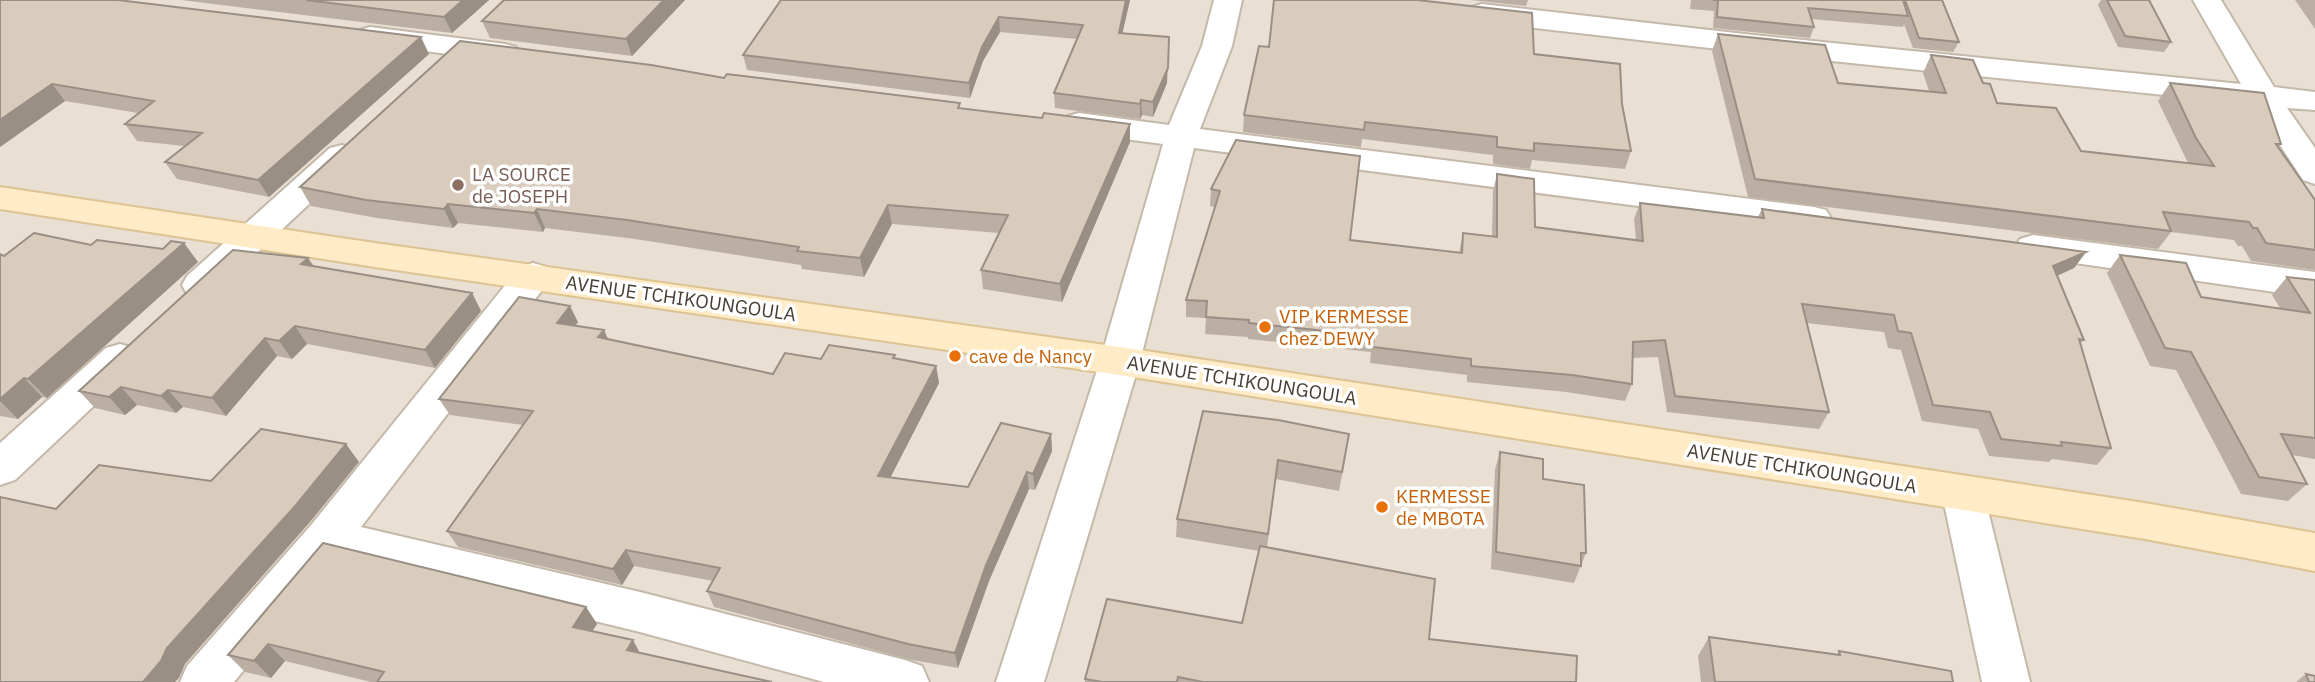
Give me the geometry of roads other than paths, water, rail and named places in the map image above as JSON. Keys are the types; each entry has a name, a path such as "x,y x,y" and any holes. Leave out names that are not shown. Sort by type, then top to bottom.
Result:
{"street":[{"path":"1020,682 1120,360 1181,136 1217,46 1227,0"},
{"path":"2207,0 2263,96 2315,173"},
{"path":"1454,9 1753,44 2315,101"},
{"path":"431,74 490,19"},
{"path":"337,31 529,55"},
{"path":"1056,121 1850,222"},
{"path":"172,310 363,136"},
{"name":"AVENUE TCHIKOUNGOULA","path":"0,198 1120,360 2145,521 2315,552"},
{"path":"2000,242 2315,285"},
{"path":"204,682 328,537 533,276"},
{"path":"0,468 142,338"},
{"path":"1963,494 2006,682"},
{"path":"328,537 640,612 905,682"}],"place":[{"name":"LA SOURCE de JOSEPH","path":"458,185"},
{"name":"VIP KERMESSE chez DEWY","path":"1265,327"},
{"name":"cave de Nancy","path":"955,356"},
{"name":"KERMESSE de MBOTA","path":"1382,507"}]}
